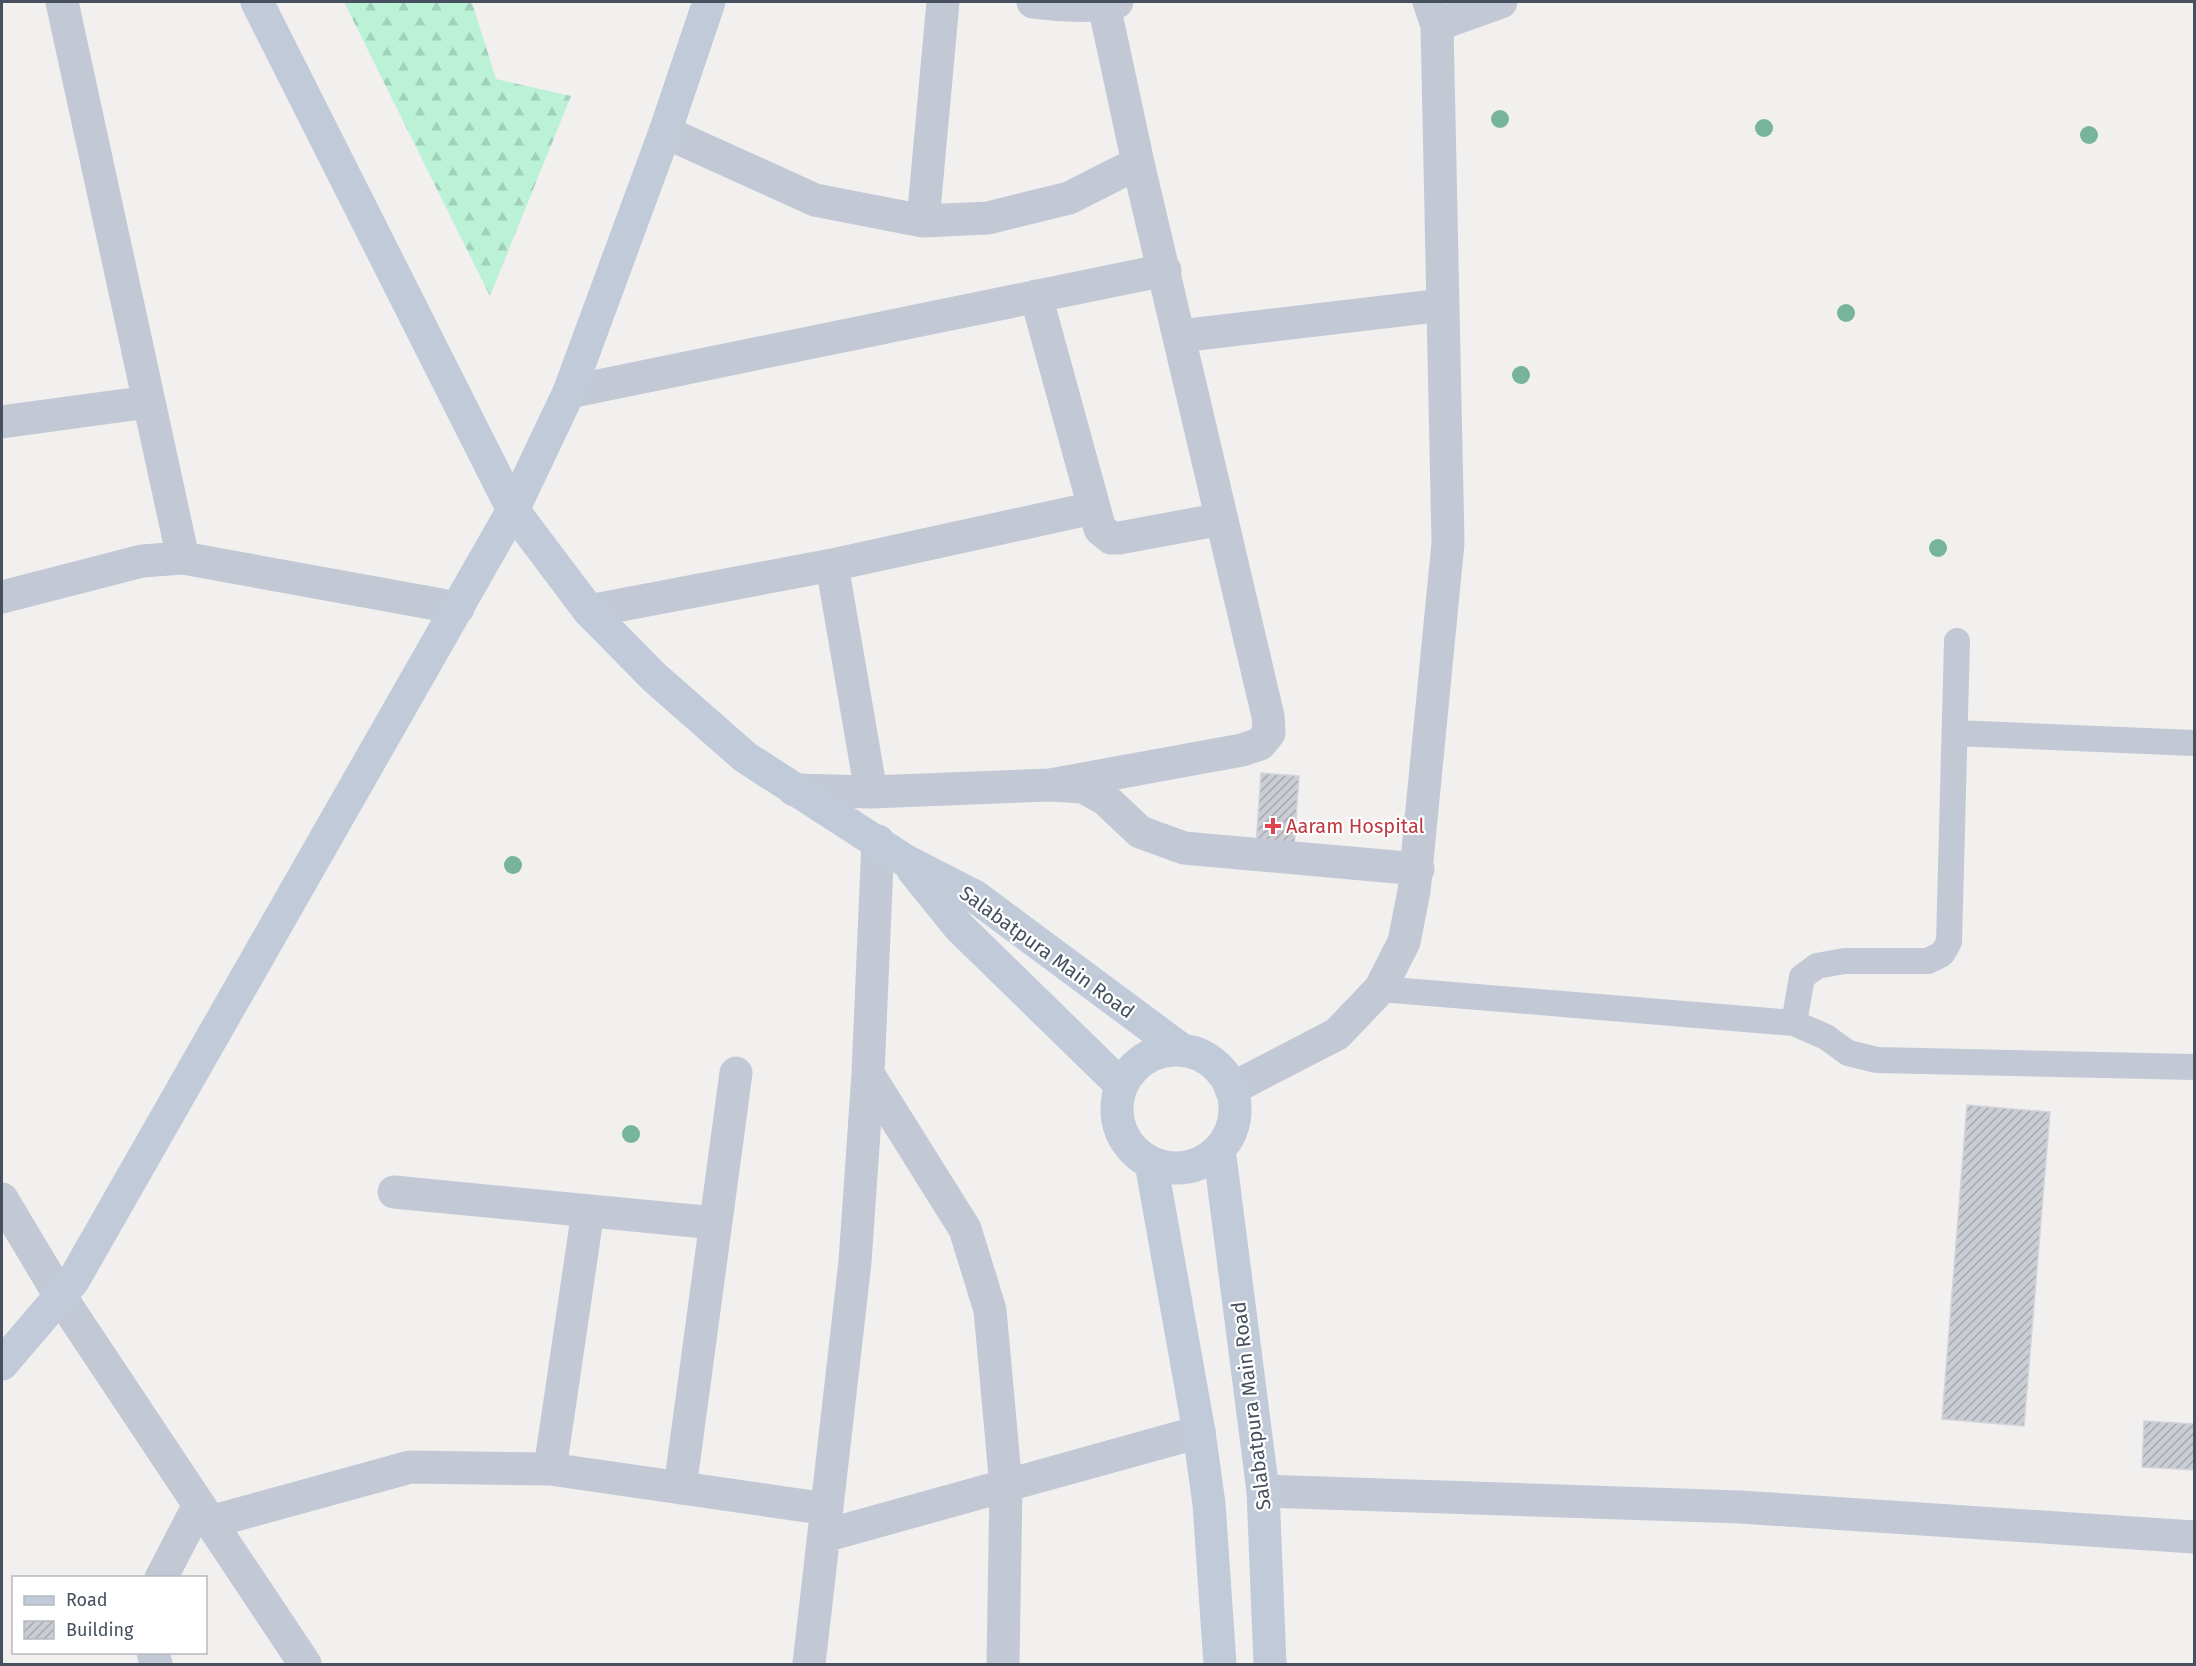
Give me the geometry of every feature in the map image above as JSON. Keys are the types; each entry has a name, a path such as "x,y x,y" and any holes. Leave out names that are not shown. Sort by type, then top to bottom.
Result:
{"street":[{"path":"62,2 183,558"},
{"name":"Salabatpura Main Road","path":"257,2 513,510 589,611 654,677 745,757 906,861 976,897 1182,1050"},
{"path":"923,221 943,2"},
{"path":"1033,2 1111,3 1138,163 1268,716 1269,733 1260,744 1242,750 1050,785"},
{"path":"1231,1089 1337,1034 1380,989 1404,942 1418,870 1448,543 1443,305 1429,9 1501,2"},
{"path":"2,1364 79,1270 513,510 569,392 665,132 707,3"},
{"path":"665,132 815,200 923,221 988,218 1069,198 1138,163"},
{"path":"569,392 1165,270"},
{"path":"1036,296 1100,529 1111,538 1222,519"},
{"path":"1180,336 1443,305"},
{"path":"2,422 148,402"},
{"path":"589,611 832,565 1093,508"},
{"path":"2,597 142,561 183,558 458,608"},
{"path":"832,565 871,792"},
{"path":"794,790 871,792 1050,785 1083,787 1105,799 1140,832 1184,848 1418,870"},
{"path":"809,1665 855,1262 868,1074 878,842"},
{"name":"Salabatpura Main Road","path":"906,861 959,927 1121,1085"},
{"path":"1182,1050 1212,1062 1224,1074 1235,1104 1234,1121 1219,1149 1205,1161 1188,1167 1169,1168 1151,1163 1135,1153 1124,1138 1117,1121 1117,1102 1121,1085 1132,1069 1146,1058 1163,1051 1182,1050"},
{"path":"680,1488 736,1073"},
{"path":"868,1074 965,1229 990,1310 1006,1487 1003,1665"},
{"name":"Salabatpura Main Road","path":"1219,1149 1263,1491 1270,1665"},
{"path":"1151,1163 1199,1432 1209,1504 1221,1665"},
{"path":"394,1192 716,1223"},
{"path":"2,1199 60,1296 305,1665"},
{"path":"550,1469 588,1211"},
{"path":"162,1576 205,1513 410,1467 550,1469 680,1488 825,1522 1006,1487 1199,1432"},
{"path":"1263,1491 1740,1507 2194,1537"}],"lane":[{"path":"1794,1023 1802,977 1817,966 1844,961 1928,961 1942,954 1949,942 1957,641"},
{"path":"1955,733 2194,743"},
{"path":"1380,989 1794,1023 1826,1037 1848,1053 1877,1060 2194,1067"}],"green space":[{"path":"344,2 472,2 496,79 571,96 490,296"}],"building":[{"path":"1261,773 1299,776 1294,849 1256,846"},
{"path":"1967,1105 2050,1112 2024,1426 1942,1419"},
{"path":"2144,1421 2194,1424 2194,1470 2142,1467"}],"place":[{"name":"Aaram Hospital","path":"1273,826"}]}
